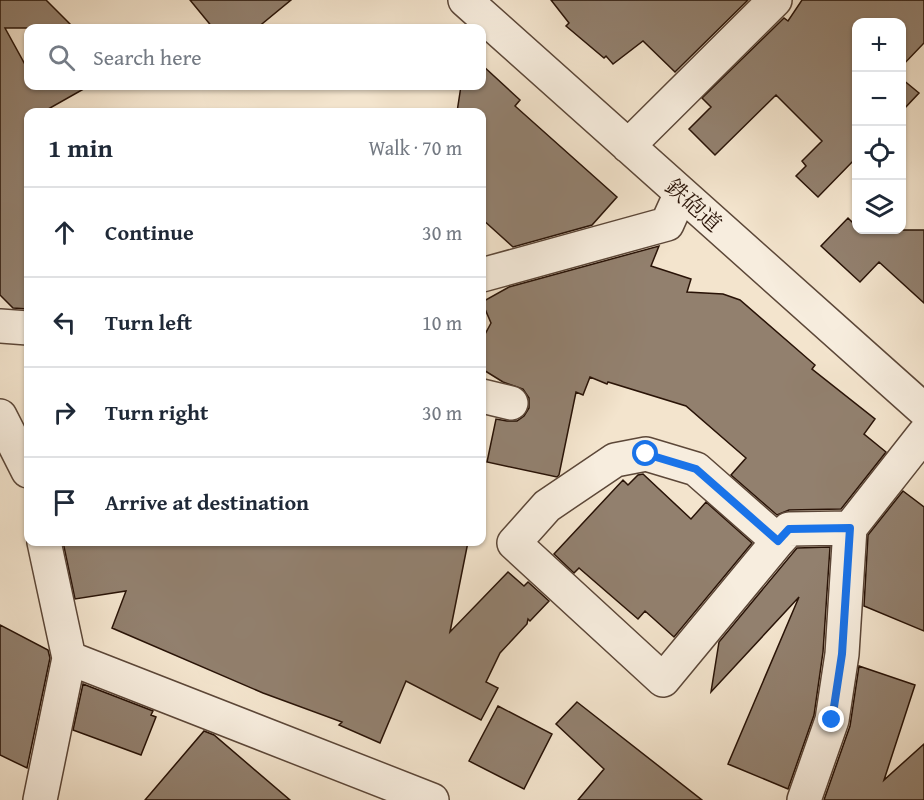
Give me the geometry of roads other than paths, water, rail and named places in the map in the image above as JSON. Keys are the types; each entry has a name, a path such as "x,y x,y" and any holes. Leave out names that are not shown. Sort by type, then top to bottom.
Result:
{"street":[{"name":"鉄砲道","path":"465,0 924,410"},
{"path":"628,146 775,0"},
{"path":"486,273 667,224 681,193"},
{"path":"0,326 24,328"},
{"path":"0,416 24,463"},
{"path":"804,800 832,720 842,654 850,528 924,434"},
{"path":"778,541 696,469 646,454 615,460 547,506 513,543 663,680 789,529 850,528"},
{"path":"40,800 69,658 45,546"},
{"path":"69,658 432,800"}]}
